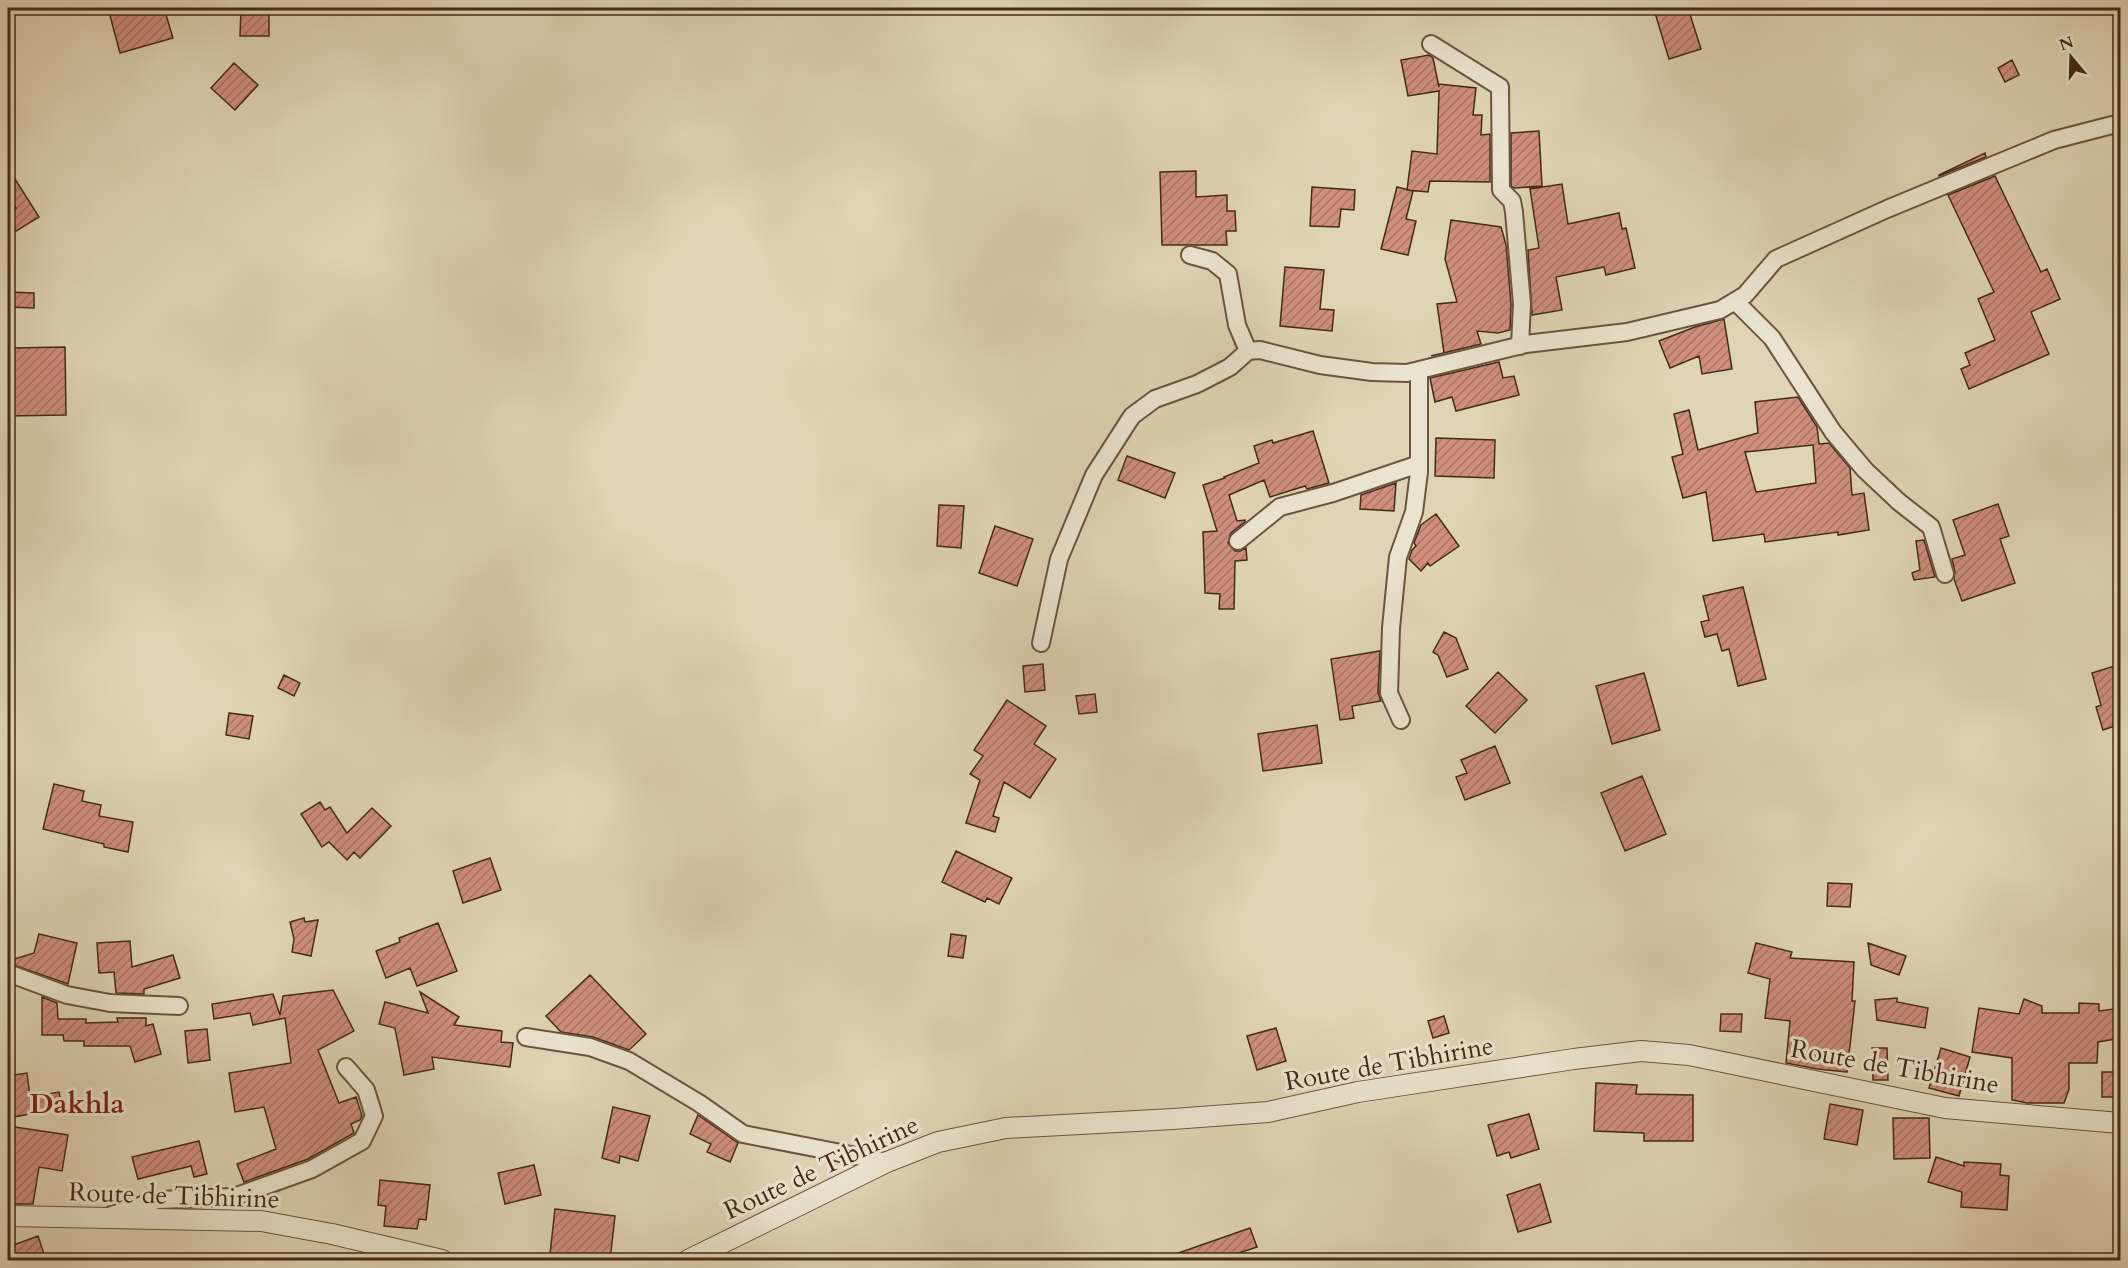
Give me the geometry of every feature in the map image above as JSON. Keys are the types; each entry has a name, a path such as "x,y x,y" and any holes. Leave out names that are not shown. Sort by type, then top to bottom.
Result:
{"street":[{"path":"1431,44 1500,87 1502,190 1512,201 1514,212 1522,303 1520,346"},
{"path":"1041,644 1059,559 1094,475 1132,416 1155,399 1197,384 1230,367 1248,351 1260,350 1320,366 1372,372 1407,373 1520,346 1627,332 1720,310 1746,295 1776,259 1887,209 2054,140 2121,123"},
{"path":"1190,255 1212,261 1228,274 1237,325 1248,351"},
{"path":"1735,301 1772,338 1833,432 1865,470 1899,502 1931,527 1945,574"},
{"path":"1401,720 1389,693 1391,628 1398,558 1414,512 1419,464 1419,370"},
{"path":"1238,541 1280,507 1333,493 1419,464"},
{"path":"8,973 67,995 110,1003 178,1006"},
{"path":"526,1037 590,1047 629,1061 699,1103 743,1134 886,1162"},
{"name":"Route de Tibhirine","path":"688,1260 886,1162 938,1142 1006,1128 1268,1112 1358,1092 1641,1051 1689,1055 1945,1107 2121,1124"},
{"path":"103,1217 158,1200 234,1197 312,1169 362,1142 374,1116 366,1090 346,1067"},
{"name":"Route de Tibhirine","path":"8,1216 261,1221 332,1234 442,1260"}],"building":[{"path":"108,8 164,8 173,38 120,53"},
{"path":"241,8 269,8 269,36 240,36"},
{"path":"1673,8 1688,8 1701,49 1669,59 1655,13"},
{"path":"1429,55 1433,58 1439,87 1439,84 1476,88 1473,115 1482,115 1481,135 1490,134 1490,182 1430,181 1428,192 1407,190 1412,151 1437,154 1439,91 1408,96 1401,60"},
{"path":"2012,60 2019,75 2005,82 1998,68"},
{"path":"234,63 258,85 235,110 211,88"},
{"path":"1539,131 1542,186 1514,188 1511,186 1511,133"},
{"path":"1985,153 1986,157 1939,176 1939,175"},
{"path":"8,168 39,217 13,233 8,224 8,213 16,208 8,195"},
{"path":"1196,171 1196,197 1227,195 1227,211 1235,211 1236,231 1226,231 1227,245 1162,245 1160,172"},
{"path":"1995,176 2041,272 2047,269 2060,299 2031,312 2049,354 1969,389 1961,369 1970,365 1965,353 1995,340 1978,299 1994,292 1948,195"},
{"path":"1562,184 1568,224 1619,213 1622,229 1626,228 1635,268 1606,275 1604,267 1556,277 1562,310 1532,315 1528,250 1539,248 1530,189"},
{"path":"1312,187 1355,190 1354,210 1341,209 1339,227 1310,226"},
{"path":"1397,187 1413,191 1406,219 1416,221 1408,255 1381,249"},
{"path":"1451,220 1501,227 1506,245 1511,304 1510,330 1498,333 1477,331 1481,344 1444,353 1437,304 1457,302 1445,259"},
{"path":"1285,267 1324,270 1320,309 1334,310 1332,331 1280,326"},
{"path":"8,292 34,293 34,308 8,307"},
{"path":"1724,319 1732,369 1702,374 1699,356 1670,368 1659,341"},
{"path":"65,347 66,415 8,416 8,352 12,352 12,348"},
{"path":"1499,362 1503,378 1514,376 1519,395 1456,411 1452,397 1435,402 1430,378"},
{"path":"1798,397 1817,427 1819,444 1829,443 1850,468 1852,495 1864,493 1869,530 1765,542 1764,534 1713,541 1706,492 1683,498 1672,457 1683,454 1674,414 1689,410 1698,450 1758,433 1755,402","holes":["1813,445 1816,483 1756,492 1745,452"]},
{"path":"1313,431 1329,483 1307,489 1305,486 1270,497 1264,480 1229,495 1237,521 1245,520 1245,522 1231,533 1228,543 1235,551 1246,548 1247,560 1235,561 1234,609 1219,609 1220,594 1205,593 1203,532 1217,531 1203,485 1259,463 1254,446"},
{"path":"1436,438 1495,440 1494,478 1435,476"},
{"path":"1127,456 1175,473 1165,498 1118,480"},
{"path":"1396,483 1394,511 1360,509 1361,495"},
{"path":"1998,504 2009,536 2000,539 2015,583 1962,601 1954,579 1952,559 1965,555 1953,520"},
{"path":"939,505 964,506 961,548 937,546"},
{"path":"1436,514 1459,546 1430,566 1428,563 1421,571 1409,559 1416,546 1414,543 1421,525"},
{"path":"995,526 1033,539 1017,586 979,573"},
{"path":"1924,540 1935,577 1914,580 1912,573 1920,570 1916,541"},
{"path":"1743,587 1766,679 1738,686 1729,649 1722,651 1717,634 1705,637 1701,622 1709,620 1703,596"},
{"path":"1444,632 1456,638 1468,669 1447,677 1438,655 1433,652"},
{"path":"1380,651 1378,693 1381,701 1352,706 1354,718 1340,720 1331,659"},
{"path":"1043,664 1045,690 1025,692 1023,666"},
{"path":"2121,664 2121,724 2103,730 2096,707 2101,705 2092,673"},
{"path":"1498,672 1527,700 1495,733 1466,706"},
{"path":"1644,673 1660,730 1612,744 1596,686"},
{"path":"284,675 300,683 294,696 278,688"},
{"path":"1095,694 1097,712 1079,714 1076,696"},
{"path":"1007,700 1046,726 1034,744 1056,759 1030,798 1004,782 993,816 999,818 995,832 966,823 980,780 970,774 983,756 974,750"},
{"path":"229,713 253,716 249,739 226,735"},
{"path":"1317,725 1322,763 1263,771 1258,734"},
{"path":"1495,746 1510,783 1465,800 1456,777 1467,773 1461,760"},
{"path":"1642,776 1666,834 1625,851 1601,793"},
{"path":"54,784 84,791 82,801 101,805 99,816 133,822 128,852 43,829"},
{"path":"320,802 325,810 330,807 347,833 372,808 391,826 360,858 354,852 347,860 329,842 322,847 301,814"},
{"path":"956,851 1012,878 999,904 987,898 985,902 942,882"},
{"path":"490,858 501,890 463,903 453,871"},
{"path":"1828,883 1852,884 1850,907 1827,906"},
{"path":"304,918 305,922 318,920 311,956 292,952 294,939 290,922"},
{"path":"438,923 457,971 417,986 410,968 386,978 376,951 400,942 399,938"},
{"path":"39,934 77,943 68,984 8,963 8,961 34,953"},
{"path":"951,934 966,936 963,958 948,956"},
{"path":"130,941 132,967 173,955 180,978 144,989 144,994 116,993 114,972 99,973 97,943"},
{"path":"1756,943 1792,952 1790,958 1854,962 1852,1001 1855,1001 1847,1072 1786,1063 1790,1021 1765,1018 1770,979 1748,973"},
{"path":"1868,943 1906,956 1899,975 1871,965"},
{"path":"590,975 646,1034 629,1050 593,1037 561,1032 546,1016"},
{"path":"333,990 354,1031 318,1050 339,1103 356,1097 362,1116 360,1120 351,1124 354,1133 308,1159 244,1182 237,1164 276,1149 264,1107 235,1112 229,1073 291,1063 285,1018 253,1025 250,1013 214,1019 212,1004 273,994 280,1015 283,996"},
{"path":"420,992 459,1017 454,1025 502,1031 501,1042 513,1043 510,1067 432,1057 434,1069 404,1075 395,1028 379,1024 385,1002 428,1013"},
{"path":"42,997 57,1003 58,1019 86,1019 86,1023 118,1022 117,1018 146,1018 146,1026 153,1024 161,1054 135,1062 130,1046 84,1046 84,1041 64,1041 63,1035 42,1035"},
{"path":"1897,998 1897,1002 1928,1008 1925,1028 1877,1020 1875,1000"},
{"path":"2024,999 2042,1006 2042,1013 2079,1013 2079,1003 2099,1004 2099,1011 2121,1008 2121,1038 2098,1042 2097,1063 2069,1063 2069,1089 2064,1103 2027,1103 2012,1100 2012,1058 1972,1052 1979,1008 2019,1014"},
{"path":"1721,1014 1742,1014 1741,1032 1720,1031"},
{"path":"1444,1016 1449,1033 1433,1038 1428,1021"},
{"path":"1276,1028 1286,1061 1257,1070 1247,1036"},
{"path":"207,1029 210,1060 188,1063 185,1031"},
{"path":"1872,1048 1887,1048 1888,1080 1873,1080"},
{"path":"1941,1048 1970,1057 1959,1096 1929,1088"},
{"path":"2102,1072 2121,1072 2121,1097 2102,1097"},
{"path":"27,1073 30,1097 59,1092 62,1108 8,1118 8,1076"},
{"path":"1596,1083 1637,1085 1636,1094 1693,1095 1693,1141 1644,1141 1644,1133 1594,1131"},
{"path":"1830,1104 1863,1110 1857,1145 1824,1139"},
{"path":"613,1107 650,1116 638,1161 620,1156 619,1163 602,1158"},
{"path":"1529,1114 1539,1149 1511,1158 1509,1152 1497,1156 1488,1125"},
{"path":"698,1115 738,1143 730,1162 707,1152 711,1144 690,1134"},
{"path":"1893,1118 1929,1118 1930,1158 1894,1159"},
{"path":"8,1126 68,1135 62,1171 39,1167 33,1204 8,1204"},
{"path":"199,1141 207,1174 194,1177 191,1166 138,1179 132,1157"},
{"path":"1936,1157 1964,1166 1964,1162 2001,1164 2000,1175 2009,1176 2007,1210 1961,1207 1962,1192 1928,1182"},
{"path":"534,1165 541,1195 505,1204 498,1173"},
{"path":"380,1180 430,1185 426,1220 419,1219 417,1229 384,1226 386,1206 378,1205"},
{"path":"1540,1184 1551,1222 1518,1232 1507,1195"},
{"path":"555,1209 615,1216 610,1260 550,1254"},
{"path":"1250,1228 1257,1247 1218,1260 1164,1260 1164,1258"},
{"path":"38,1236 46,1260 8,1260 8,1247"}],"district":[{"name":"Dakhla","path":"77,1103"}]}
